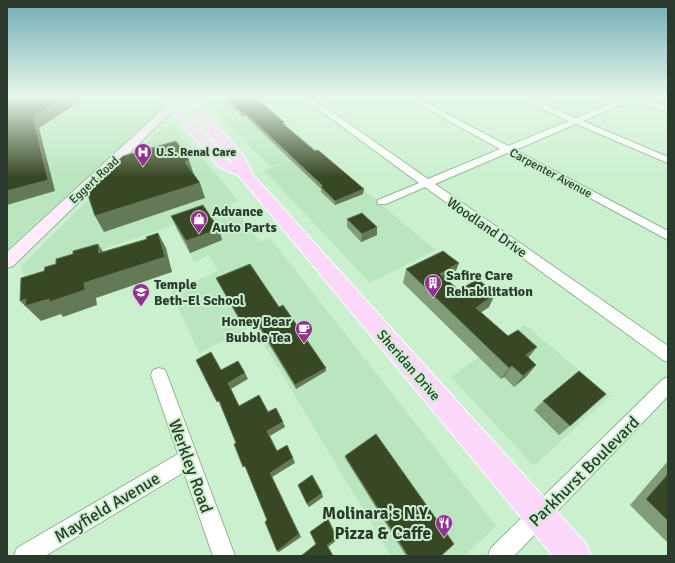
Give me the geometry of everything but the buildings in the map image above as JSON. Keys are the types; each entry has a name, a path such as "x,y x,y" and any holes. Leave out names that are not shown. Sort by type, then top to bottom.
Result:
{"main road":[{"name":"Sheridan Drive","path":"192,124 224,164 244,173"},
{"name":"Sheridan Drive","path":"208,124 239,159 244,173 574,556"}],"street":[{"name":"Eggert Road","path":"7,262 150,124"},
{"name":"Woodland Drive","path":"344,124 668,355"},
{"name":"Carpenter Avenue","path":"461,124 668,236"},
{"path":"382,202 568,124"},
{"path":"584,124 668,160"},
{"name":"Werkley Road","path":"159,375 224,556"},
{"name":"Parkhurst Boulevard","path":"498,556 540,516 668,385"},
{"name":"Mayfield Avenue","path":"25,556 188,459"}],"shaded area":[{"path":"7,124 145,124 7,249"},
{"path":"228,124 287,124 318,151 270,167"},
{"path":"174,126 185,141 196,151 239,201 231,204 260,242 270,238 496,526 464,556 391,556 253,326 199,353 171,292 218,271 209,255 194,262 175,227 180,223 24,276 21,266 158,131"},
{"path":"319,152 435,250 370,283 264,170"},
{"path":"525,325 610,396 534,466 451,377"}],"place":[{"name":"U.S. Renal Care","path":"143,167"},
{"name":"Advance Auto Parts","path":"199,234"},
{"name":"Safire Care Rehabilitation","path":"433,298"},
{"name":"Temple Beth-El School","path":"141,307"},
{"name":"Honey Bear Bubble Tea","path":"304,344"},
{"name":"Molinara's N.Y. Pizza & Caffe","path":"444,538"}]}
